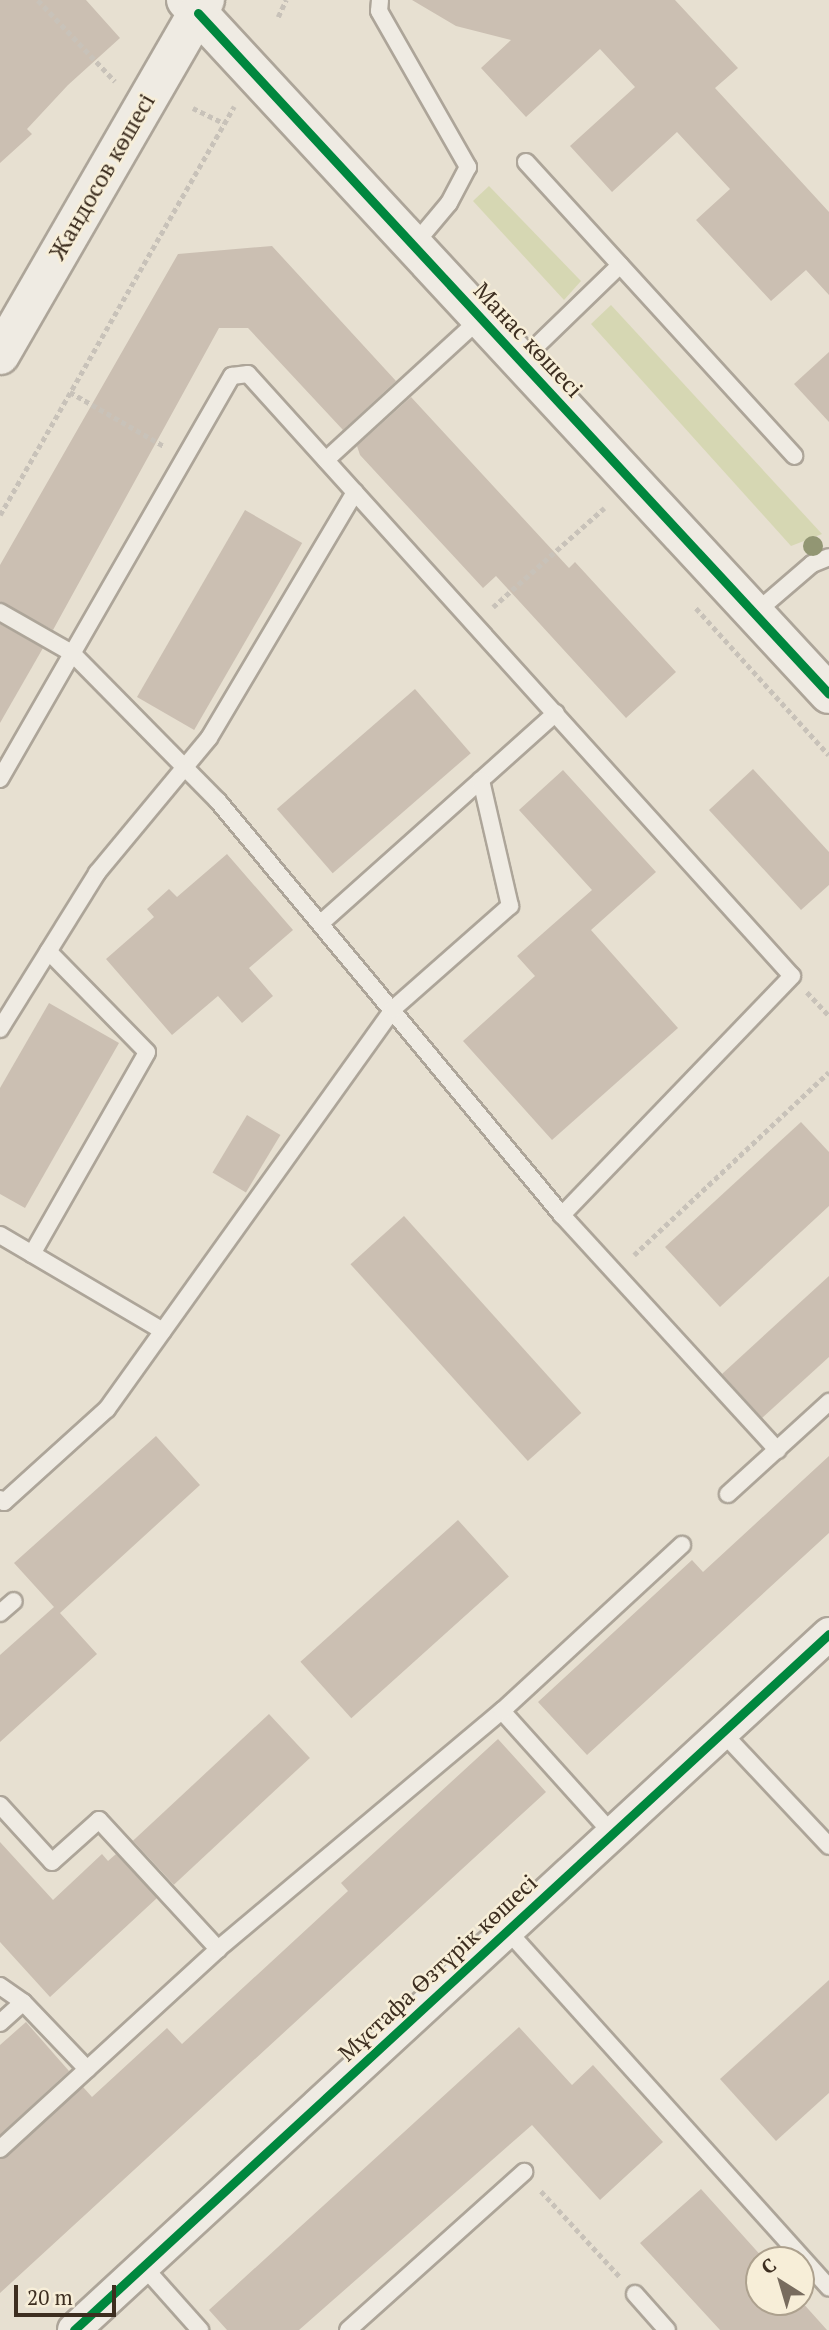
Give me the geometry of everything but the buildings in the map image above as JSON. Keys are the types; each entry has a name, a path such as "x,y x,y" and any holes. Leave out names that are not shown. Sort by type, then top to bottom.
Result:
{"street":[{"name":"Манас көшесі","path":"196,4 413,246 829,694"},
{"name":"Жандосов көшесі","path":"0,355 196,4"},
{"name":"Мұстафа Өзтүрік көшесі","path":"74,2330 829,1634"}],"lane":[{"path":"380,0 379,11 468,167 449,203 413,246"},
{"path":"526,162 794,456"},
{"path":"521,361 620,265"},
{"path":"326,460 481,318"},
{"path":"0,779 232,376 248,374 792,976 562,1215"},
{"path":"0,1029 97,873 183,765 209,737 355,492"},
{"path":"755,613 812,564 829,557"},
{"path":"0,612 72,653 183,765 321,923 562,1215 777,1450"},
{"path":"321,923 556,713"},
{"path":"0,1499 4,1502 107,1409 393,1009 510,906 481,780"},
{"path":"32,1254 147,1052 48,951"},
{"path":"0,1235 163,1331"},
{"path":"728,1494 829,1402"},
{"path":"0,2149 218,1949 502,1711 682,1545"},
{"path":"0,1613 13,1601"},
{"path":"502,1711 612,1833"},
{"path":"722,1732 829,1846"},
{"path":"0,1805 52,1862 99,1820 218,1949"},
{"path":"507,1930 829,2287"},
{"path":"0,1986 23,2002 87,2069"},
{"path":"0,2023 23,2002"},
{"path":"348,2330 524,2172"},
{"path":"143,2266 201,2330"},
{"path":"635,2294 667,2330"}],"path":[{"path":"37,0 116,82"},
{"path":"278,17 286,0"},
{"path":"0,515 236,102"},
{"path":"193,108 223,123"},
{"path":"70,392 184,457"},
{"path":"474,624 604,508"},
{"path":"615,1273 829,1072"},
{"path":"524,2172 635,2294"}],"green space":[{"path":"489,186 581,281 564,300 473,201"},
{"path":"611,305 822,534 791,546 591,324"}],"cycle path":[{"path":"198,13 829,694"},
{"path":"74,2330 829,1634"}]}
